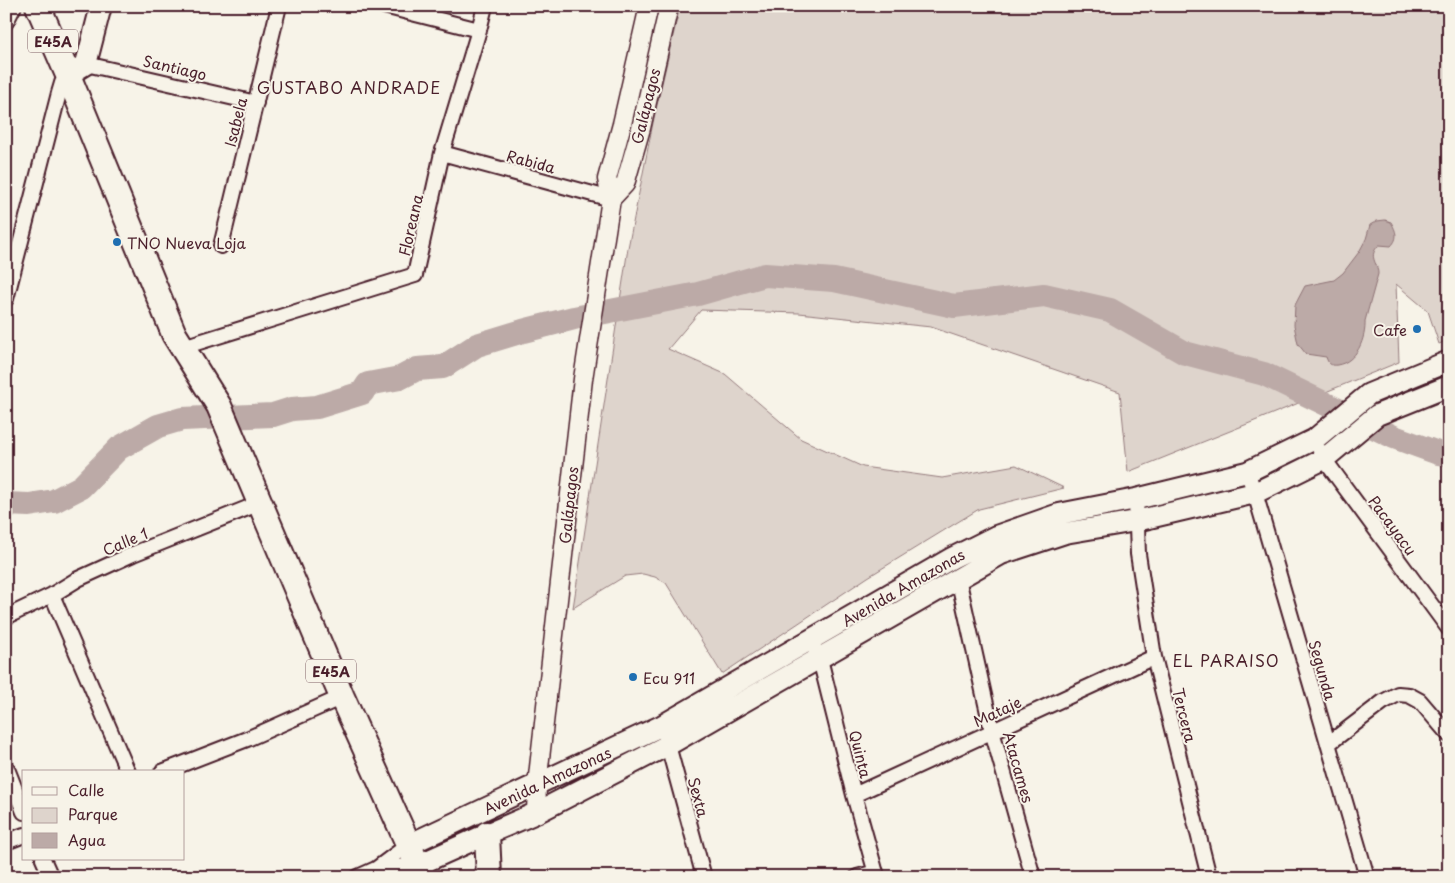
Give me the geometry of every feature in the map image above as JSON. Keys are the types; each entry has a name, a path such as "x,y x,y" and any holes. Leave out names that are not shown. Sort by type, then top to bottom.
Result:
{"highway":[{"name":"E45A","path":"38,6 77,70 174,334 218,406 342,697 416,862"},
{"path":"487,834 489,877"}],"main road":[{"path":"77,70 101,6"},
{"name":"Avenida Amazonas","path":"416,862 537,785 663,725 952,558 996,536 1059,514 1136,499 1247,472 1320,434 1369,394 1449,361"},
{"name":"Avenida Amazonas","path":"416,862 536,813 668,745 1001,554 1065,533 1136,521 1254,493 1330,454 1377,415 1449,386"}],"street":[{"path":"6,22 14,6"},
{"name":"Isabela","path":"221,246 279,6"},
{"path":"384,6 433,12 479,30"},
{"name":"Floreana","path":"183,348 415,274 442,153 485,6"},
{"name":"Galápagos","path":"536,813 537,785 584,373 611,199 607,179 622,124 649,6"},
{"name":"Galápagos","path":"611,199 626,184 641,128 668,6"},
{"path":"6,299 62,83 77,70"},
{"name":"Santiago","path":"77,70 256,103"},
{"name":"Rabida","path":"442,153 611,199"},
{"name":"Pacayacu","path":"1320,434 1330,454 1449,629"},
{"name":"Segunda","path":"1247,472 1367,877"},
{"name":"Tercera","path":"1136,499 1138,554 1154,657 1210,877"},
{"name":"Calle 1","path":"6,617 52,595 78,578 260,503"},
{"name":"Atacames","path":"958,578 992,731 1033,877"},
{"path":"52,595 127,770"},
{"name":"Quinta","path":"810,640 820,659 876,874"},
{"name":"Mataje","path":"854,795 1154,657"},
{"path":"1328,744 1384,702 1398,694 1409,695 1420,701 1449,735"},
{"path":"167,770 247,739 342,697"},
{"name":"Sexta","path":"663,725 704,877"},
{"path":"6,766 22,807"},
{"path":"6,842 22,836"},
{"path":"43,860 51,877"},
{"name":"Avenida Amazonas","path":"358,877 376,869 416,862"},
{"name":"Avenida Amazonas","path":"376,869 416,862"},
{"path":"857,877 876,874"}],"green space":[{"path":"680,6 1449,6 1449,340 1439,344 1428,311 1396,284 1399,362 1128,472 1120,392 931,327 799,313 701,310 668,349 725,374 801,439 863,467 942,478 1016,465 1064,488 979,509 868,577 722,674 666,583 655,577 643,574 625,576 573,608 628,248 654,118"}],"water":[{"path":"1385,220 1391,222 1396,237 1391,246 1379,245 1373,256 1378,274 1365,321 1364,335 1359,348 1350,359 1337,365 1330,364 1326,357 1306,354 1298,344 1294,325 1295,305 1305,286 1334,280 1343,273 1359,252 1366,239 1370,225 1377,221"}],"waterway":[{"path":"6,504 29,505 54,501 81,487 119,448 158,426 182,419 273,415 292,409 317,407 362,393 368,384 400,378 417,369 443,367 477,345 523,331 574,318 698,294 765,275 834,280 954,306 1044,295 1110,310 1185,353 1264,374 1394,437 1438,453 1449,455"}],"place":[{"name":"TNO Nueva Loja","path":"117,242"},
{"name":"Cafe","path":"1417,329"},
{"name":"Ecu 911","path":"633,677"}],"district":[{"name":"GUSTABO ANDRADE","path":"349,87"},
{"name":"EL PARAISO","path":"1226,660"}]}
